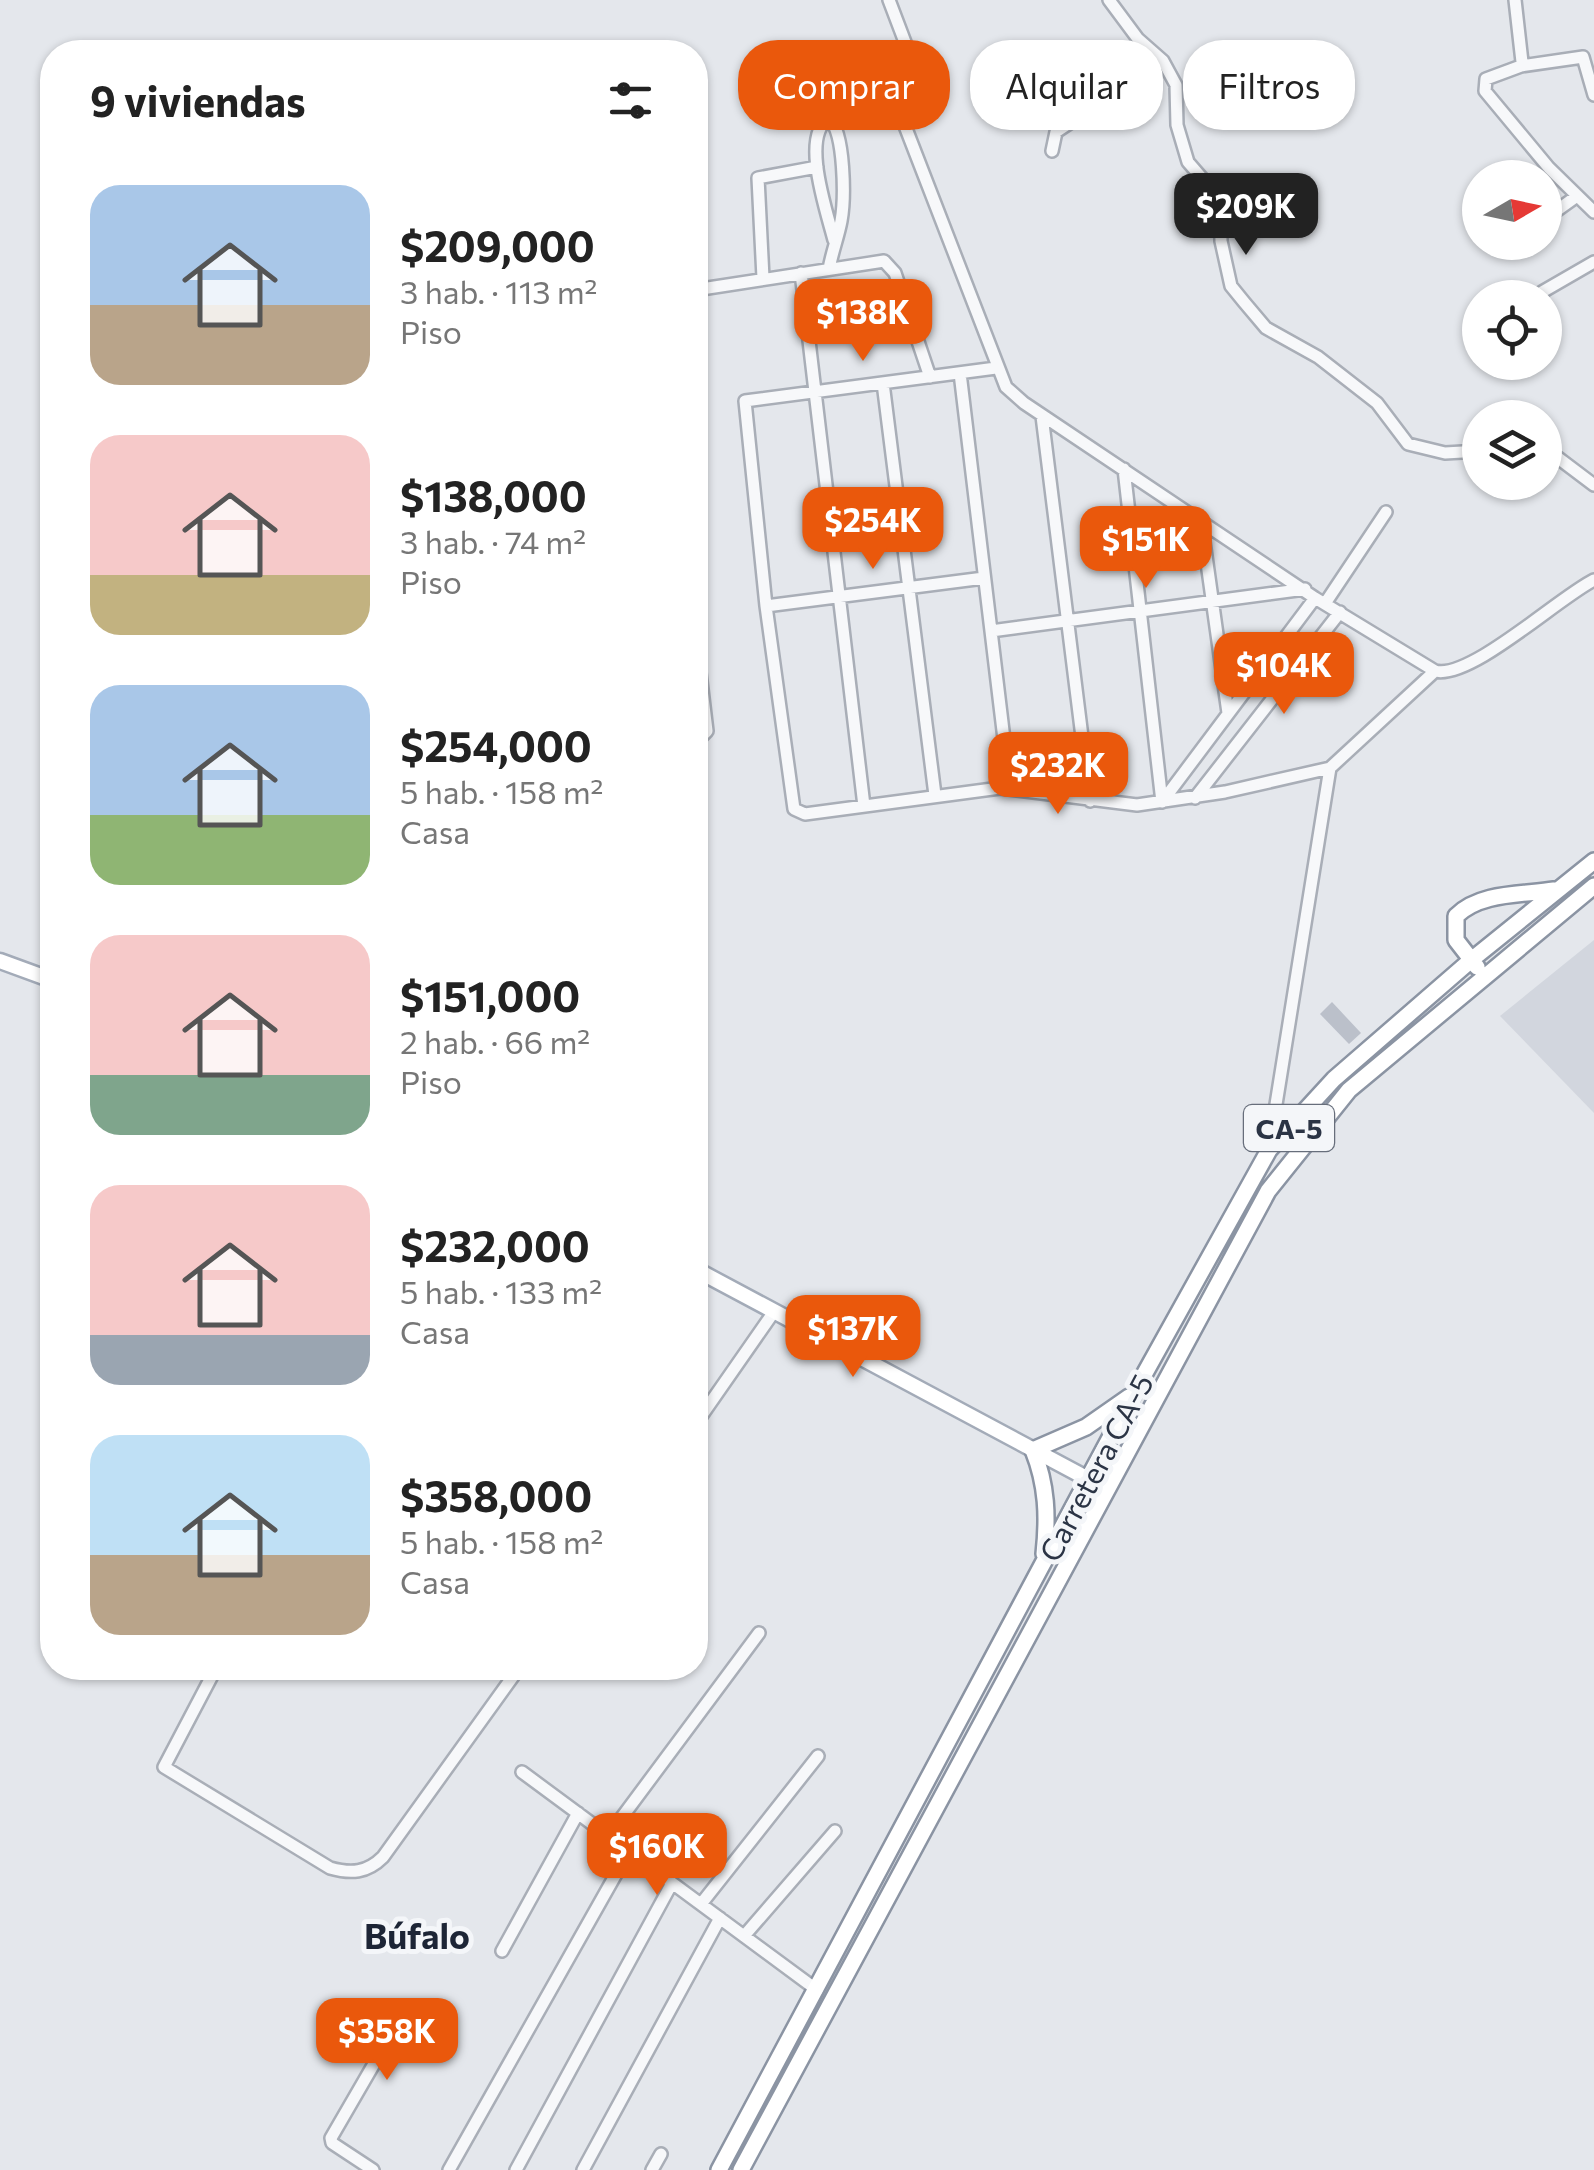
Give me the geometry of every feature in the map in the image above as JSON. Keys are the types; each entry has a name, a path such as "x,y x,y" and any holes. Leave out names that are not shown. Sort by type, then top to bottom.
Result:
{"highway":[{"name":"Carretera CA-5","path":"719,2170 1135,1391 1269,1150 1334,1078 1470,960 1594,861"},
{"name":"Carretera CA-5","path":"741,2170 1268,1191 1350,1090 1594,886"},
{"path":"1485,974 1456,940 1456,916 1476,901 1558,890"},
{"path":"1044,1564 1048,1508 1044,1477 1033,1450 1086,1427 1135,1391"}],"main road":[{"path":"0,960 40,975"},
{"path":"708,1276 1105,1488"}],"street":[{"path":"889,0 919,79 915,91 900,99 900,113 1006,387 1042,416 1435,671 1446,674 1471,664 1560,599 1594,580"},
{"path":"1109,0 1138,39 1164,61 1176,85 1178,125 1188,162 1220,199 1221,242 1231,286 1266,328 1318,357 1377,403 1408,444 1445,453 1462,452"},
{"path":"1515,0 1521,66"},
{"path":"1594,95 1582,57 1521,66 1486,79 1486,91 1594,212"},
{"path":"1052,151 1056,132 1164,61"},
{"path":"829,269 842,212 842,172 838,133 829,118 822,123 818,137 817,167 834,240"},
{"path":"764,278 758,178 817,167"},
{"path":"1562,207 1577,196"},
{"path":"708,288 878,260 893,268 930,377"},
{"path":"1562,280 1594,262"},
{"path":"801,273 864,806"},
{"path":"996,368 755,397 744,406 794,810 805,814 935,794 1010,789 1138,805 1195,798 1330,768 1435,671"},
{"path":"960,373 1010,789"},
{"path":"884,382 935,794"},
{"path":"1042,416 1090,801"},
{"path":"1562,461 1594,485"},
{"path":"1124,469 1162,802"},
{"path":"1162,802 1315,596 1386,512"},
{"path":"1201,520 1228,712"},
{"path":"766,606 984,578"},
{"path":"991,632 1212,604 1315,596"},
{"path":"1195,798 1340,612"},
{"path":"1269,1150 1330,768"},
{"path":"708,1407 773,1313"},
{"path":"608,1836 759,1634"},
{"path":"210,1680 164,1766 330,1868 344,1872 373,1867 383,1857 510,1680"},
{"path":"701,1904 818,1756"},
{"path":"522,1772 817,1990"},
{"path":"502,1951 578,1813"},
{"path":"744,1936 836,1832"},
{"path":"449,2170 629,1851"},
{"path":"516,2170 672,1883"},
{"path":"584,2170 720,1918"},
{"path":"373,2170 332,2143 331,2138 404,2012"},
{"path":"652,2170 661,2154"}],"shaded area":[{"path":"1594,940 1594,1113 1500,1016"}],"building":[{"path":"1332,1002 1361,1033 1349,1044 1320,1014"}],"district":[{"name":"Búfalo","path":"417,1934"}]}
